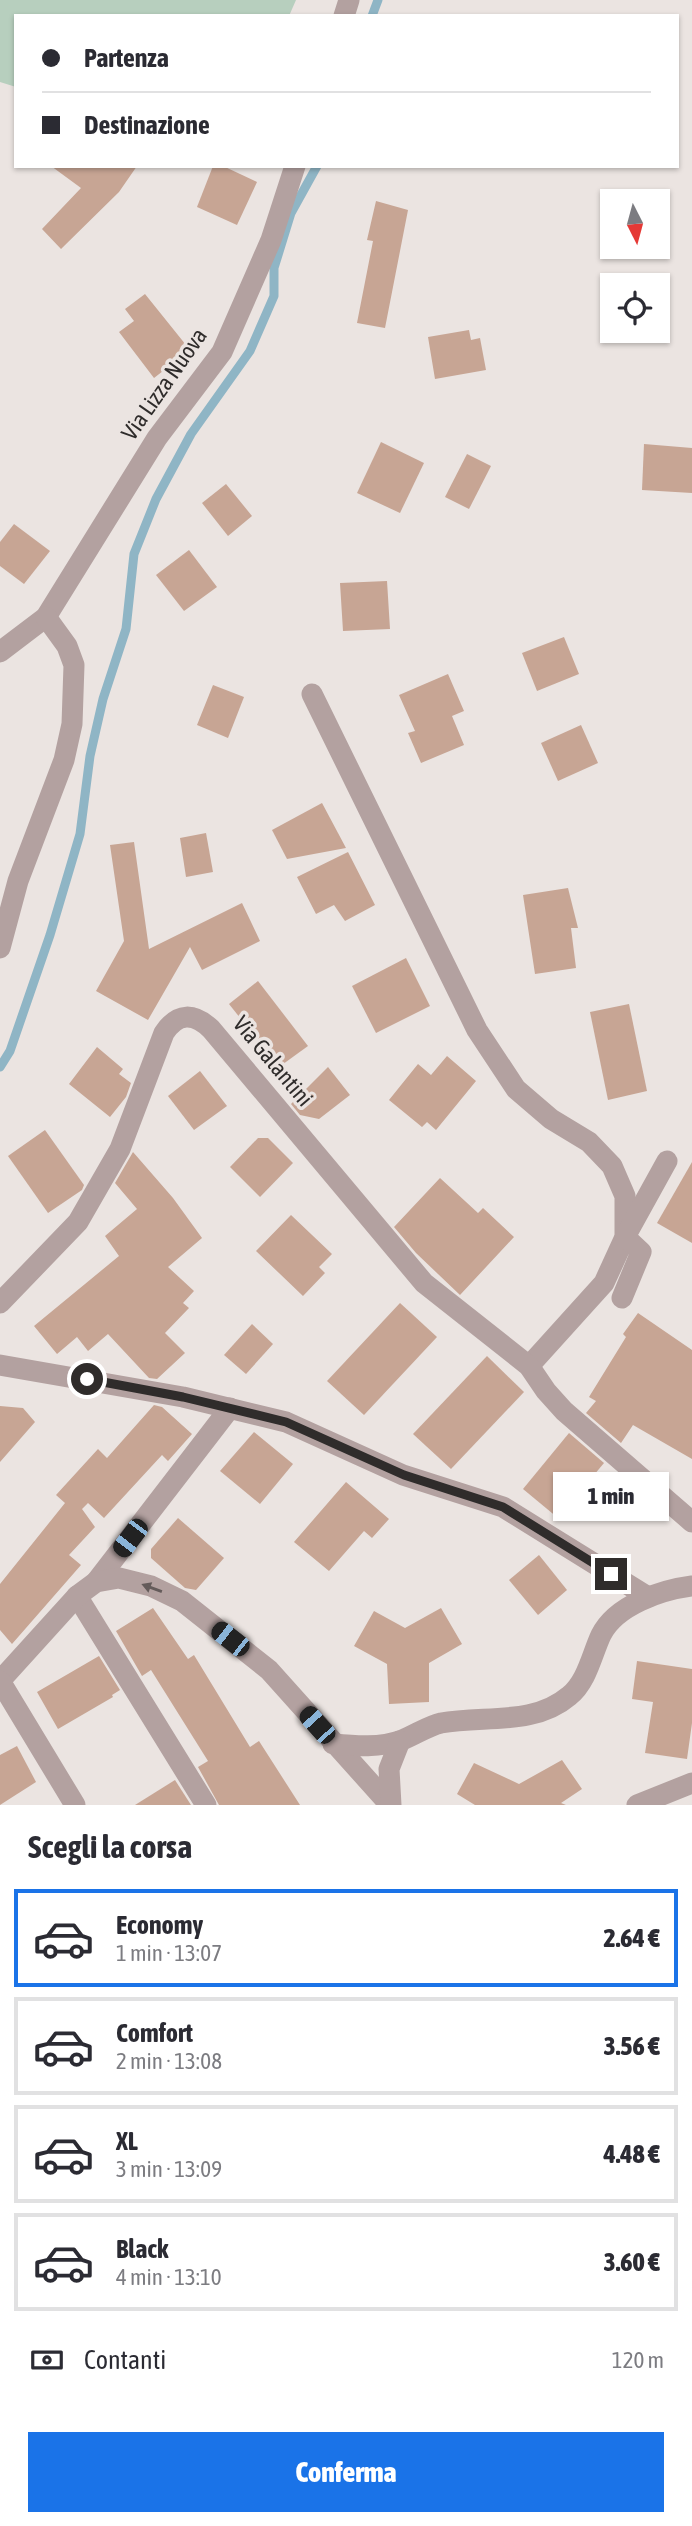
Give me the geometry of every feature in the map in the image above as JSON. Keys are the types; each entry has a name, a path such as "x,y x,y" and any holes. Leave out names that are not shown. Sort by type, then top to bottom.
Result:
{"street":[{"name":"Via Lizza Nuova","path":"46,617 157,438 222,352 271,240 294,168"},
{"path":"0,652 46,617 67,646 74,665 72,724 64,760 18,881 0,948"},
{"path":"312,694 477,1030 516,1089 551,1119 589,1142 612,1166 625,1196 625,1237 641,1252 622,1298"},
{"name":"Via Galantini","path":"0,1303 78,1222 120,1149 164,1033 170,1024 181,1018 201,1019 424,1283 529,1366 564,1411 692,1522"},
{"path":"529,1366 604,1283 625,1237 667,1161"},
{"path":"0,1365 157,1392 286,1422 404,1475 503,1507 648,1597"},
{"path":"75,1805 2,1673 78,1596 96,1582 230,1408"},
{"path":"96,1582 119,1578 151,1586 182,1601 268,1670 390,1805"},
{"path":"334,1744 366,1746 400,1741 439,1724 540,1713 571,1695 589,1667 602,1632 624,1609 648,1597 692,1587"},
{"path":"78,1596 206,1805"},
{"path":"390,1805 389,1769 400,1741"},
{"path":"637,1805 692,1783"}],"green space":[{"path":"0,0 296,0 290,14 14,14 14,86 0,82"}],"building":[{"path":"54,168 136,168 119,192 61,249 42,229 81,188"},
{"path":"212,168 227,168 257,182 237,225 197,207"},
{"path":"376,201 408,210 385,328 357,323 373,241 367,240"},
{"path":"145,294 190,350 154,378 119,332 134,321 125,309"},
{"path":"469,330 471,340 480,338 486,370 435,379 428,337"},
{"path":"381,442 424,463 400,513 357,493"},
{"path":"644,444 692,448 692,493 642,490"},
{"path":"467,454 491,466 469,509 445,497"},
{"path":"226,484 252,516 228,536 202,503"},
{"path":"14,524 50,551 24,584 0,566 0,542"},
{"path":"189,550 217,587 184,611 156,575"},
{"path":"387,581 390,629 343,631 340,583"},
{"path":"564,637 579,674 537,691 522,653"},
{"path":"448,674 464,711 452,716 464,745 421,763 408,733 415,731 399,695"},
{"path":"213,685 244,697 228,738 197,725"},
{"path":"581,725 598,763 558,781 541,743"},
{"path":"322,803 346,848 287,859 272,830"},
{"path":"206,833 213,872 186,877 180,838"},
{"path":"134,842 149,949 242,903 260,941 202,970 190,947 148,1020 96,991 124,941 110,845"},
{"path":"348,852 375,905 345,921 334,905 316,914 297,877"},
{"path":"568,888 578,928 571,928 576,968 535,974 523,895"},
{"path":"406,958 430,1006 376,1033 352,986"},
{"path":"258,981 308,1046 279,1067 229,1004"},
{"path":"629,1004 647,1091 608,1100 590,1012"},
{"path":"97,1047 123,1069 119,1074 131,1083 126,1097 110,1117 69,1084"},
{"path":"447,1056 476,1081 436,1130 427,1122 422,1127 389,1100 418,1064 431,1075"},
{"path":"328,1067 350,1095 319,1119 300,1115 291,1104"},
{"path":"200,1071 227,1106 194,1130 168,1096"},
{"path":"45,1130 84,1185 82,1190 48,1213 8,1156"},
{"path":"258,1138 268,1138 293,1163 260,1197 230,1167"},
{"path":"133,1152 173,1198 202,1238 168,1267 194,1291 183,1303 189,1308 165,1333 185,1353 157,1379 149,1378 108,1334 88,1351 77,1337 57,1354 34,1326 119,1256 105,1236 137,1209 115,1183"},
{"path":"692,1162 692,1243 657,1223"},
{"path":"440,1178 478,1213 483,1208 514,1237 460,1295 416,1253 394,1227"},
{"path":"291,1215 332,1254 319,1267 325,1273 303,1296 256,1251"},
{"path":"400,1303 437,1337 364,1415 327,1381"},
{"path":"638,1313 692,1350 692,1459 633,1425 621,1443 586,1413 596,1401 589,1397 626,1337 623,1334"},
{"path":"252,1324 273,1344 246,1374 224,1355"},
{"path":"487,1356 524,1392 451,1469 413,1434"},
{"path":"154,1405 162,1407 192,1434 168,1461 162,1455 104,1518 88,1503 82,1509 95,1527 69,1555 81,1565 12,1644 0,1630 0,1584 65,1503 56,1495 98,1449 107,1458"},
{"path":"0,1406 23,1408 35,1422 0,1462"},
{"path":"254,1432 293,1464 260,1504 220,1471"},
{"path":"569,1433 604,1463 558,1518 523,1489"},
{"path":"346,1482 389,1519 372,1538 364,1531 329,1571 294,1542"},
{"path":"178,1518 224,1558 196,1590 185,1588 151,1558 151,1549"},
{"path":"539,1555 567,1590 538,1615 509,1580"},
{"path":"153,1608 188,1659 194,1655 250,1747 259,1741 300,1805 219,1805 198,1767 208,1761 151,1670 142,1676 116,1631"},
{"path":"441,1608 462,1644 429,1663 429,1702 389,1704 387,1664 354,1646 374,1611 405,1628"},
{"path":"99,1656 120,1690 112,1695 113,1697 58,1729 37,1692"},
{"path":"637,1661 692,1669 692,1723 687,1759 645,1753 653,1702 632,1699"},
{"path":"17,1746 36,1782 0,1805 0,1755"},
{"path":"562,1760 582,1789 561,1803 566,1805 475,1805 457,1794 474,1763 519,1784"},
{"path":"175,1780 191,1805 135,1805"}],"waterway":[{"path":"373,14 378,0"},
{"path":"0,1067 10,1051 50,935 80,834 90,756 103,699 126,629 134,554 156,499 191,434 250,351 274,296 274,268 291,213 316,168"}],"route":[{"path":"87,1379 183,1397 286,1422 404,1475 503,1507 611,1574"}]}
